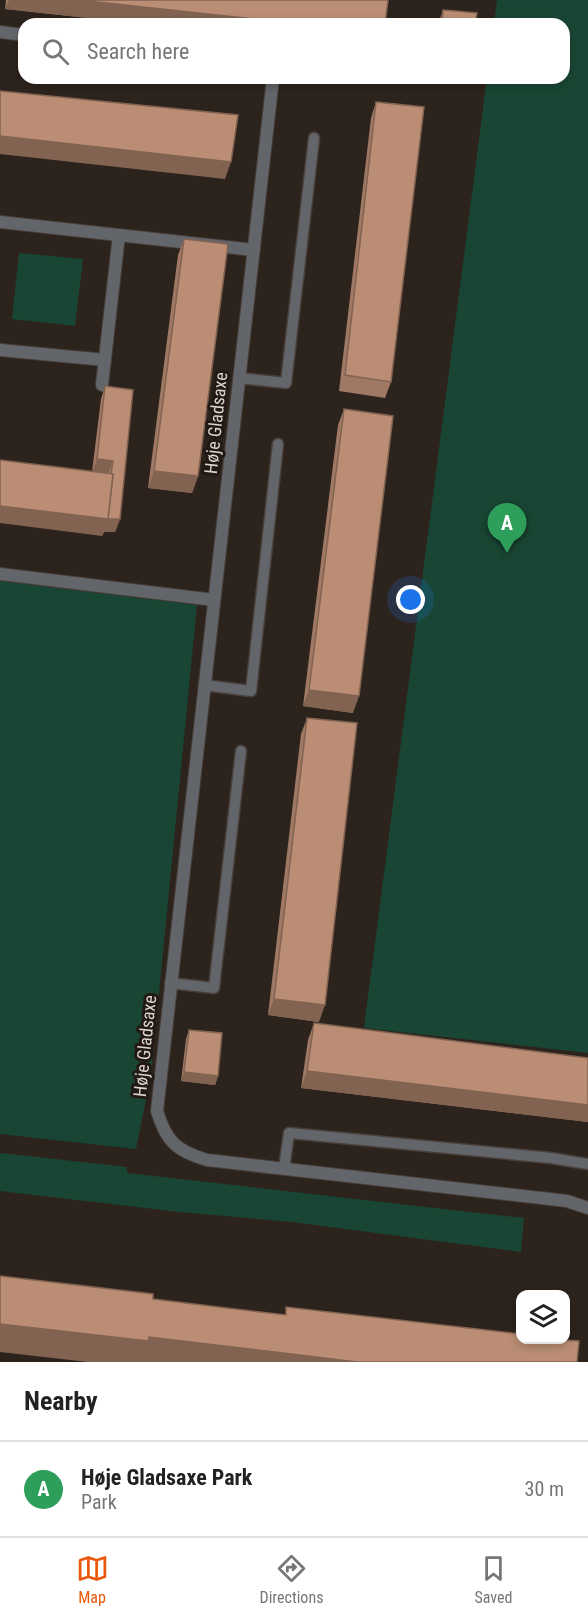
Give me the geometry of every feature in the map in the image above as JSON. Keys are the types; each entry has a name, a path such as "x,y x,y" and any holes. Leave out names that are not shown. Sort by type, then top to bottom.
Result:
{"street":[{"path":"0,32 18,34"},
{"name":"Høje Gladsaxe","path":"272,84 157,1111 162,1128 172,1143 188,1155 207,1160 567,1201 588,1208"},
{"path":"0,222 254,250"},
{"path":"102,385 119,235"},
{"path":"0,350 105,360"},
{"path":"0,574 214,600"}],"lane":[{"path":"239,378 286,383 314,138"},
{"path":"204,685 251,691 278,444"},
{"path":"170,982 214,988 241,751"},
{"path":"284,1169 289,1133 551,1158 588,1164"}],"green space":[{"path":"497,0 588,0 588,1053 364,1028 486,84 570,84 570,18 495,18"},
{"path":"19,253 83,259 75,326 12,319"},
{"path":"0,581 197,605 151,1075 136,1149 0,1134"},
{"path":"0,1153 127,1167 127,1173 524,1218 521,1252 292,1222 180,1212 0,1191"}],"building":[{"path":"79,0 388,0 386,18 244,18"},
{"path":"443,10 477,13 476,18 442,18"},
{"path":"0,91 238,115 231,162 0,136"},
{"path":"376,102 424,107 391,382 345,375"},
{"path":"184,239 228,244 198,476 154,471"},
{"path":"105,386 133,390 120,519 108,519 113,461 97,459"},
{"path":"344,409 393,416 359,696 309,690"},
{"path":"0,460 113,474 108,519 0,506"},
{"path":"307,718 357,723 325,1005 274,999"},
{"path":"314,1023 588,1058 588,1105 307,1071"},
{"path":"189,1030 222,1033 218,1076 184,1072"},
{"path":"0,1276 153,1294 153,1299 286,1315 286,1307 516,1334 516,1344 570,1344 570,1340 579,1341 577,1362 357,1362 149,1337 148,1341 0,1324"}],"place":[{"name":"Høje Gladsaxe Park","path":"507,553"}]}
